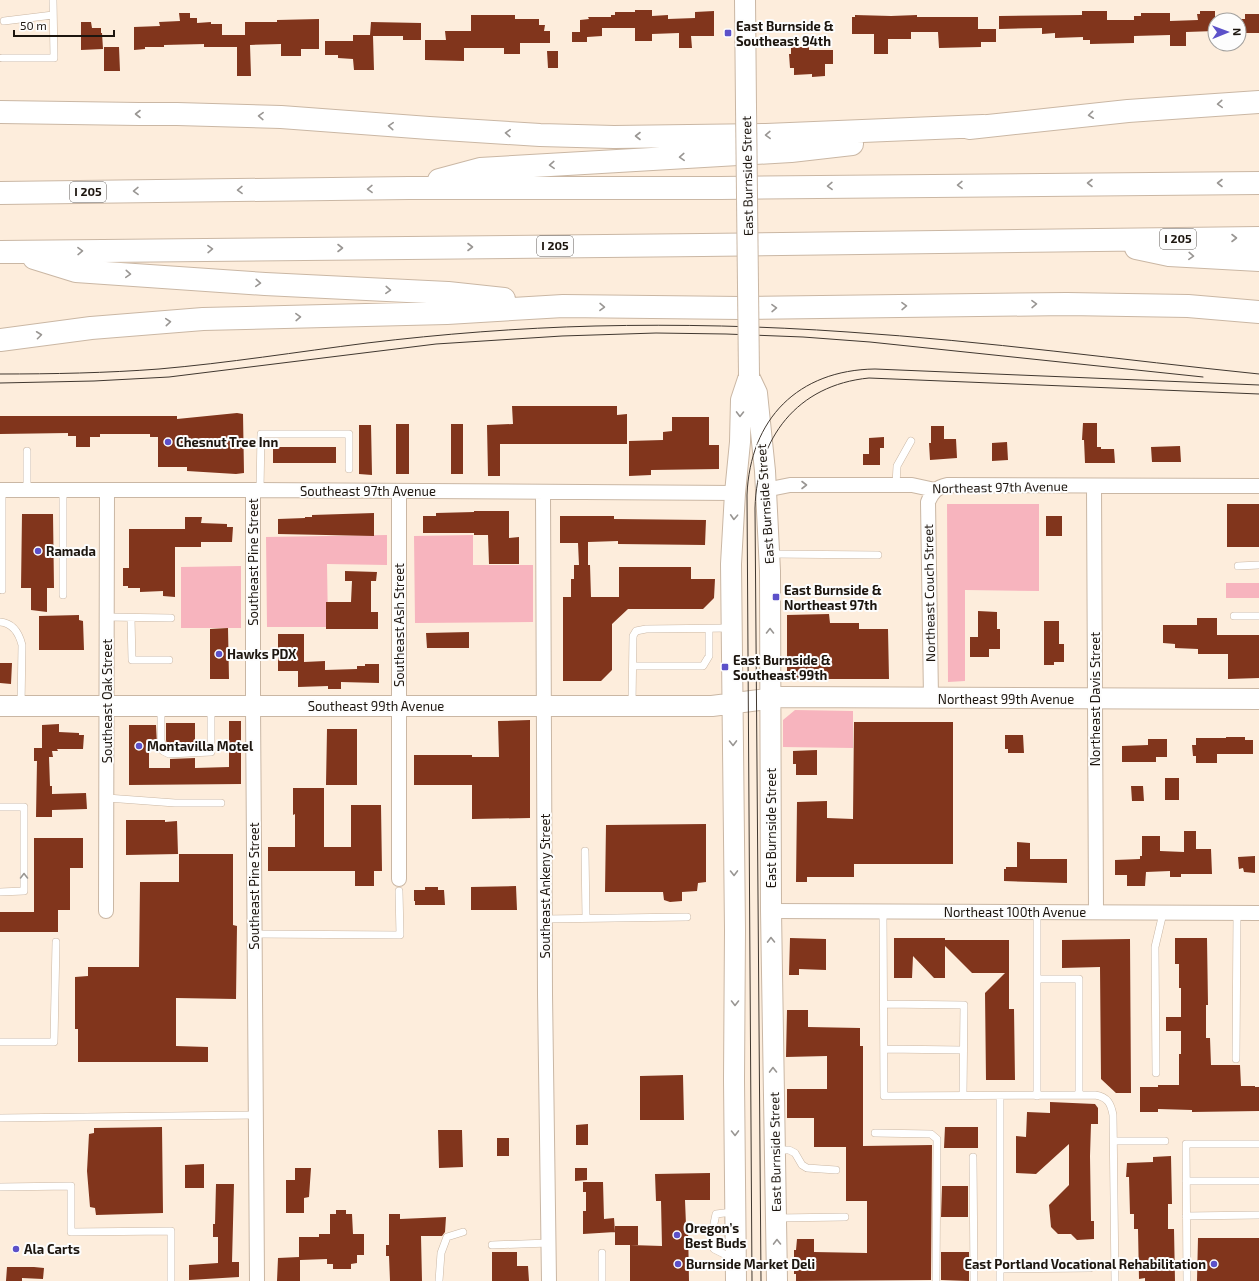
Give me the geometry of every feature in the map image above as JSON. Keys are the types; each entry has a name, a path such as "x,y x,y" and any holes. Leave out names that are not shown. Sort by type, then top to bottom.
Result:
{"highway":[{"path":"409,188 480,169 791,151 983,126 1128,112 1259,102"},
{"path":"0,112 281,117 540,135 614,137 766,135 983,126"},
{"name":"I 205","path":"0,193 409,188 720,188 1259,183"},
{"name":"I 205","path":"6,252 1259,238"},
{"path":"1097,239 1169,255 1259,260"},
{"path":"6,252 76,271 265,284 448,293 563,306"},
{"path":"0,340 91,328 203,319 447,313 563,306 741,308 1067,304 1188,306 1259,312"}],"street":[{"name":"East Burnside Street","path":"736,1281 731,564 735,493 740,442 741,400 749,376 745,0"},
{"name":"East Burnside Street","path":"749,376 757,393 764,457 768,554 761,699 771,911 777,1281"},
{"name":"Northeast 97th Avenue","path":"765,490 790,484 896,485 918,486 934,490 947,485 1259,486"},
{"name":"Northeast Davis Street","path":"1094,486 1096,912"},
{"name":"Southeast 97th Avenue","path":"1,490 735,493"},
{"name":"Southeast Oak Street","path":"106,911 107,490"},
{"name":"Southeast Pine Street","path":"257,490 253,706 257,1281"},
{"name":"Northeast Couch Street","path":"931,698 928,502 934,490"},
{"name":"Southeast Ash Street","path":"399,491 399,885"},
{"name":"Southeast Ankeny Street","path":"543,492 545,919 549,1281"},
{"name":"Northeast 99th Avenue","path":"761,699 782,697 1259,700"},
{"name":"Southeast 99th Avenue","path":"0,706 712,706 761,699"},
{"name":"Northeast 100th Avenue","path":"771,911 1259,913"}],"lane":[{"path":"2,58 54,58 53,0"},
{"path":"4,21 53,15"},
{"path":"257,490 261,434 349,434 349,469"},
{"path":"896,485 897,466 911,441"},
{"path":"27,451 27,490"},
{"path":"1,490 2,590"},
{"path":"63,490 63,595"},
{"path":"768,554 878,555"},
{"path":"1238,566 1259,565"},
{"path":"1234,616 1259,616"},
{"path":"107,617 171,618"},
{"path":"131,618 132,660 169,660"},
{"path":"0,622 16,630 22,645 22,706"},
{"path":"632,706 633,636 636,631 646,629 732,628"},
{"path":"633,666 702,666 709,656 709,629"},
{"path":"161,706 161,740 163,751 169,754 210,752 211,706"},
{"path":"107,798 175,803 221,803"},
{"path":"0,808 24,807 24,891 0,892"},
{"path":"585,851 586,918"},
{"path":"254,934 400,936 399,885"},
{"path":"883,911 884,1096 1079,1095 1100,1096 1106,1099 1111,1104 1114,1115 1115,1281"},
{"path":"1037,912 1037,1096"},
{"path":"1156,1072 1155,947 1163,913"},
{"path":"1236,1059 1237,913"},
{"path":"545,919 687,917"},
{"path":"0,1042 54,1042 56,942"},
{"path":"1037,979 1079,979 1079,1095"},
{"path":"884,1004 964,1005 963,1096"},
{"path":"884,1049 963,1050"},
{"path":"1000,1096 1000,1281"},
{"path":"0,1118 256,1115"},
{"path":"875,1133 931,1134 936,1139 936,1281"},
{"path":"1114,1141 1165,1141"},
{"path":"1187,1281 1186,1144 1259,1144"},
{"path":"775,1150 789,1150 795,1153 802,1165 807,1168 836,1170"},
{"path":"973,1158 974,1281"},
{"path":"1186,1181 1259,1181"},
{"path":"0,1187 71,1186 71,1232 171,1231 171,1281"},
{"path":"1186,1216 1259,1215"},
{"path":"776,1218 845,1217"},
{"path":"439,1281 441,1253 446,1237 463,1232"},
{"path":"492,1245 549,1243"},
{"path":"602,1253 602,1281"},
{"path":"1000,1269 1090,1268"}],"shaded area":[{"path":"947,504 1039,504 1039,591 965,590 965,681 948,682"},
{"path":"387,535 387,565 327,564 328,627 267,627 266,537"},
{"path":"473,535 473,565 533,565 533,622 415,623 414,536"},
{"path":"241,566 241,628 181,628 181,567"},
{"path":"1226,583 1259,583 1259,598 1226,598"},
{"path":"795,710 853,711 853,748 783,747 783,720"}],"building":[{"path":"635,10 652,10 652,16 668,15 668,19 695,18 695,12 714,11 714,36 691,36 692,48 679,48 679,33 652,34 652,41 635,41 635,28 602,28 602,36 587,37 587,42 572,42 572,32 580,32 580,20 589,19 588,17 611,17 611,15 615,15 615,12 635,12"},
{"path":"1082,11 1107,11 1107,20 1134,20 1134,16 1141,16 1141,13 1170,13 1170,21 1198,20 1197,14 1200,14 1200,11 1215,11 1207,12 1207,31 1186,32 1186,46 1170,46 1170,35 1134,36 1134,43 1090,44 1090,40 1083,40 1083,37 1055,38 1055,33 1042,34 1042,28 999,29 999,16 1082,15"},
{"path":"179,13 190,13 190,18 197,18 197,23 211,22 211,24 222,24 222,35 245,35 245,22 277,22 277,20 319,19 319,49 301,49 301,56 281,56 281,44 250,45 251,76 237,76 237,47 204,47 204,44 164,45 164,47 145,47 145,49 134,50 134,27 160,26 159,22 180,21"},
{"path":"1247,14 1259,14 1259,33 1247,33"},
{"path":"471,15 515,15 515,19 539,19 539,25 545,25 544,31 550,31 550,43 520,43 520,54 504,54 504,48 464,48 464,61 425,60 425,40 446,40 445,31 471,31"},
{"path":"855,15 978,17 978,29 996,29 996,42 981,42 981,47 939,48 938,32 911,32 911,39 888,39 888,54 874,54 874,34 852,34 852,17 855,17"},
{"path":"81,22 91,22 92,28 101,28 103,49 81,50"},
{"path":"371,22 421,23 421,40 403,40 403,36 373,36 374,70 354,70 353,59 338,58 338,55 325,55 325,41 353,41 353,35 370,35"},
{"path":"104,47 119,47 120,71 104,71"},
{"path":"791,47 809,47 809,50 833,50 833,64 825,64 825,76 812,77 812,74 794,75 794,68 790,68 789,54 791,54"},
{"path":"547,51 558,51 558,68 548,68"},
{"path":"512,406 617,406 617,415 627,414 627,444 500,444 500,476 488,476 487,425 513,424"},
{"path":"237,413 243,414 244,473 236,474 187,471 187,467 158,467 158,437 150,437 150,434 100,434 100,437 90,437 90,447 76,447 76,436 68,436 68,433 0,434 0,416 177,416 177,419"},
{"path":"672,417 709,417 709,445 719,445 719,469 651,470 651,475 629,476 629,441 663,440 663,432 672,431"},
{"path":"1083,423 1097,423 1097,447 1101,447 1101,449 1114,449 1115,463 1085,463 1084,440 1082,440"},
{"path":"396,424 409,424 409,474 396,474"},
{"path":"451,424 463,424 463,474 451,474"},
{"path":"359,425 371,425 372,475 359,474"},
{"path":"931,426 944,426 944,439 956,439 957,458 930,460 929,443 931,443"},
{"path":"884,437 884,448 880,448 880,465 863,465 863,454 869,454 869,438"},
{"path":"1007,442 1008,460 992,461 992,443"},
{"path":"1180,446 1181,462 1152,462 1151,447"},
{"path":"273,447 336,447 336,463 273,463"},
{"path":"1227,504 1259,504 1259,547 1227,547"},
{"path":"509,511 509,538 519,537 519,564 489,564 488,535 474,535 474,533 423,533 423,516 436,516 436,513"},
{"path":"374,513 374,536 278,534 278,519 305,518 312,517 312,515"},
{"name":"Ramada","path":"22,514 53,514 54,588 47,588 47,612 31,610 31,588 21,588"},
{"path":"560,516 614,516 614,519 706,520 705,545 618,544 618,541 588,542 588,565 590,565 591,597 619,597 619,567 691,567 691,579 715,579 714,598 703,609 628,609 612,624 612,670 601,681 563,681 563,597 571,597 571,579 574,579 574,565 579,565 578,543 560,543"},
{"path":"1046,516 1062,516 1062,536 1046,536"},
{"path":"185,517 202,517 201,523 227,524 227,527 233,527 232,542 201,542 201,547 175,547 175,597 163,596 163,591 140,592 140,588 128,588 128,586 123,586 123,568 129,568 129,529 185,529"},
{"path":"345,571 377,572 376,581 371,581 371,612 378,612 378,629 326,629 326,602 351,602 352,581 345,581"},
{"path":"978,611 997,612 997,629 1000,629 1000,649 989,649 989,657 970,657 970,637 978,637"},
{"path":"829,614 830,623 859,623 859,629 888,629 889,679 787,679 787,615"},
{"path":"79,615 79,620 83,621 84,650 39,650 39,616"},
{"path":"1197,618 1217,618 1217,635 1259,635 1259,678 1228,679 1228,654 1198,654 1198,649 1175,648 1175,644 1163,643 1163,625 1197,625"},
{"path":"1044,621 1059,621 1059,644 1064,644 1064,662 1054,662 1054,665 1044,665"},
{"name":"Hawks PDX","path":"228,628 229,679 210,679 210,629"},
{"path":"469,632 469,648 427,648 426,633"},
{"path":"278,634 304,634 304,662 325,661 325,670 357,669 357,666 365,666 365,664 379,664 379,683 341,682 341,689 328,689 328,686 298,687 298,671 278,671"},
{"path":"0,663 12,663 11,684 0,683"},
{"path":"530,720 530,818 472,819 472,785 414,785 414,755 472,755 472,757 499,757 498,721"},
{"name":"Montavilla Motel","path":"229,721 241,721 241,784 129,785 129,725 156,725 157,745 149,745 149,768 170,768 170,759 195,758 195,768 229,767"},
{"path":"854,722 953,722 953,864 854,864 854,877 807,877 807,882 796,882 797,802 827,801 827,818 853,819"},
{"name":"Montavilla Motel","path":"166,723 195,723 195,748 170,749 170,745 167,745 166,740"},
{"path":"59,724 59,732 79,733 79,735 84,735 83,749 57,749 58,751 52,751 53,757 49,757 50,786 52,786 52,794 86,793 87,809 52,810 52,817 36,817 37,761 34,761 34,748 42,748 42,725"},
{"path":"327,729 357,729 357,785 326,785"},
{"path":"1005,735 1023,735 1024,753 1008,753 1008,749 1005,749"},
{"path":"1245,737 1245,740 1253,740 1253,754 1217,754 1217,763 1196,763 1196,756 1193,756 1192,745 1196,745 1196,738"},
{"path":"1148,739 1167,739 1167,757 1156,757 1156,762 1122,762 1122,746 1148,745"},
{"path":"817,750 817,775 796,775 796,764 793,764 793,751"},
{"path":"1165,778 1179,778 1179,800 1165,800"},
{"path":"1131,786 1143,786 1144,801 1132,801"},
{"path":"293,788 324,788 324,847 351,847 351,805 381,805 382,871 374,871 374,886 355,886 355,871 268,871 268,847 295,847"},
{"path":"126,820 165,820 165,822 177,821 178,854 126,855"},
{"path":"706,824 706,882 698,883 697,891 682,892 682,901 670,902 664,900 663,892 605,892 606,825"},
{"path":"1184,831 1196,831 1196,849 1211,849 1212,874 1181,874 1181,877 1170,877 1170,871 1146,872 1145,886 1127,886 1127,875 1115,875 1115,860 1140,859 1140,856 1142,856 1142,836 1160,836 1160,851 1184,852"},
{"path":"34,838 83,838 83,868 70,868 70,910 58,910 58,932 0,932 0,912 34,912"},
{"path":"1017,842 1030,843 1030,859 1067,859 1067,883 1004,881 1004,869 1006,869 1006,867 1017,867"},
{"path":"179,854 233,854 233,925 237,926 236,999 176,998 176,1046 208,1047 208,1062 78,1062 78,1029 75,1029 75,977 88,976 88,967 139,967 140,882 179,882"},
{"path":"1255,856 1255,873 1244,872 1243,868 1239,869 1238,857"},
{"path":"516,886 517,910 471,910 471,887"},
{"path":"425,887 438,887 438,890 444,890 445,905 415,905 414,890 425,890"},
{"path":"790,938 826,939 826,970 799,969 799,975 789,975"},
{"path":"894,938 1009,940 1009,1009 1014,1009 1015,1080 986,1080 985,993 1005,973 972,973 945,946 945,978 934,978 913,956 912,978 894,978"},
{"path":"1175,938 1207,938 1208,1005 1206,1005 1206,1038 1210,1038 1211,1065 1240,1065 1241,1086 1259,1087 1259,1111 1192,1112 1192,1110 1158,1109 1158,1112 1140,1112 1140,1087 1179,1085 1181,1031 1166,1031 1166,1017 1181,1017 1181,988 1179,988 1179,964 1175,964"},
{"path":"1130,939 1131,1093 1116,1093 1101,1079 1100,967 1062,968 1062,940"},
{"path":"787,1010 808,1010 808,1027 860,1028 860,1046 863,1046 863,1146 932,1145 931,1280 796,1281 796,1274 794,1274 794,1250 796,1250 797,1239 814,1239 814,1252 867,1253 867,1201 846,1201 846,1147 814,1147 814,1118 787,1118 787,1089 827,1089 827,1056 786,1057"},
{"path":"683,1075 684,1120 640,1120 640,1076"},
{"path":"1050,1102 1095,1104 1098,1108 1098,1124 1091,1124 1090,1156 1091,1221 1094,1221 1094,1239 1077,1240 1071,1234 1058,1234 1051,1227 1049,1205 1069,1185 1069,1144 1036,1174 1016,1173 1016,1136 1026,1137 1027,1112 1050,1113"},
{"path":"588,1124 588,1145 576,1145 576,1125"},
{"path":"162,1127 163,1213 96,1215 95,1208 90,1207 87,1171 89,1134 94,1133 94,1128"},
{"path":"945,1127 978,1127 978,1148 944,1148"},
{"path":"438,1130 462,1130 463,1167 439,1168"},
{"path":"497,1138 509,1138 509,1156 497,1156"},
{"path":"1171,1156 1172,1204 1168,1204 1168,1229 1174,1229 1175,1281 1145,1281 1145,1278 1139,1279 1138,1229 1134,1229 1134,1214 1130,1214 1129,1177 1126,1177 1127,1163 1153,1162 1153,1157"},
{"path":"204,1164 204,1188 185,1188 185,1165"},
{"path":"295,1168 311,1168 309,1197 304,1198 304,1213 286,1213 286,1180 295,1180"},
{"path":"575,1168 587,1168 587,1180 575,1181"},
{"path":"710,1173 710,1200 685,1200 686,1225 688,1225 689,1281 630,1281 630,1245 662,1246 661,1201 656,1201 655,1174"},
{"path":"583,1182 603,1182 604,1219 614,1218 615,1232 583,1234 583,1211 586,1211 586,1192 583,1192"},
{"path":"216,1184 234,1184 232,1262 239,1262 239,1277 189,1280 189,1265 218,1263 218,1237 213,1237 213,1224 215,1224"},
{"path":"942,1186 968,1186 968,1217 941,1217"},
{"path":"336,1210 346,1210 346,1214 352,1214 353,1234 364,1234 364,1255 357,1255 357,1263 351,1264 351,1269 333,1269 333,1264 327,1264 327,1259 300,1260 300,1281 277,1281 278,1258 299,1257 299,1237 319,1237 319,1234 330,1234 330,1214 336,1214"},
{"path":"389,1214 400,1214 400,1219 446,1217 445,1232 442,1236 421,1236 422,1281 390,1281 389,1256 386,1256 386,1245 389,1245"},
{"path":"615,1226 638,1226 638,1245 615,1245"},
{"path":"1198,1238 1259,1238 1259,1281 1197,1281"},
{"path":"492,1252 517,1252 517,1266 528,1266 529,1281 492,1281"},
{"path":"941,1252 969,1252 969,1281 941,1280"},
{"path":"7,1267 44,1268 43,1279 22,1278 22,1281 6,1281"}],"tram line":[{"path":"0,374 80,373 159,369 237,361 367,343 452,334 566,327 658,325 785,328 900,336 1259,374"},
{"path":"0,383 94,381 169,377 436,344 562,336 656,333 803,337 870,342 1203,377"},
{"path":"752,1281 747,495 750,468 757,443 769,422 783,404 801,389 823,378 848,372 875,369 1259,385"},
{"path":"761,1281 755,508 758,483 764,459 773,438 786,419 802,404 821,391 844,383 869,378 1259,394"}],"place":[{"name":"East Burnside & Southeast 94th","path":"728,33"},
{"name":"Chesnut Tree Inn","path":"168,442"},
{"name":"Ramada","path":"38,551"},
{"name":"East Burnside & Northeast 97th","path":"776,597"},
{"name":"Hawks PDX","path":"219,654"},
{"name":"East Burnside & Southeast 99th","path":"725,667"},
{"name":"Montavilla Motel","path":"139,746"},
{"name":"Oregon’s Best Buds","path":"677,1235"},
{"name":"Ala Carts","path":"16,1249"},
{"name":"Burnside Market Deli","path":"678,1264"},
{"name":"East Portland Vocational Rehabilitation","path":"1214,1264"}]}
